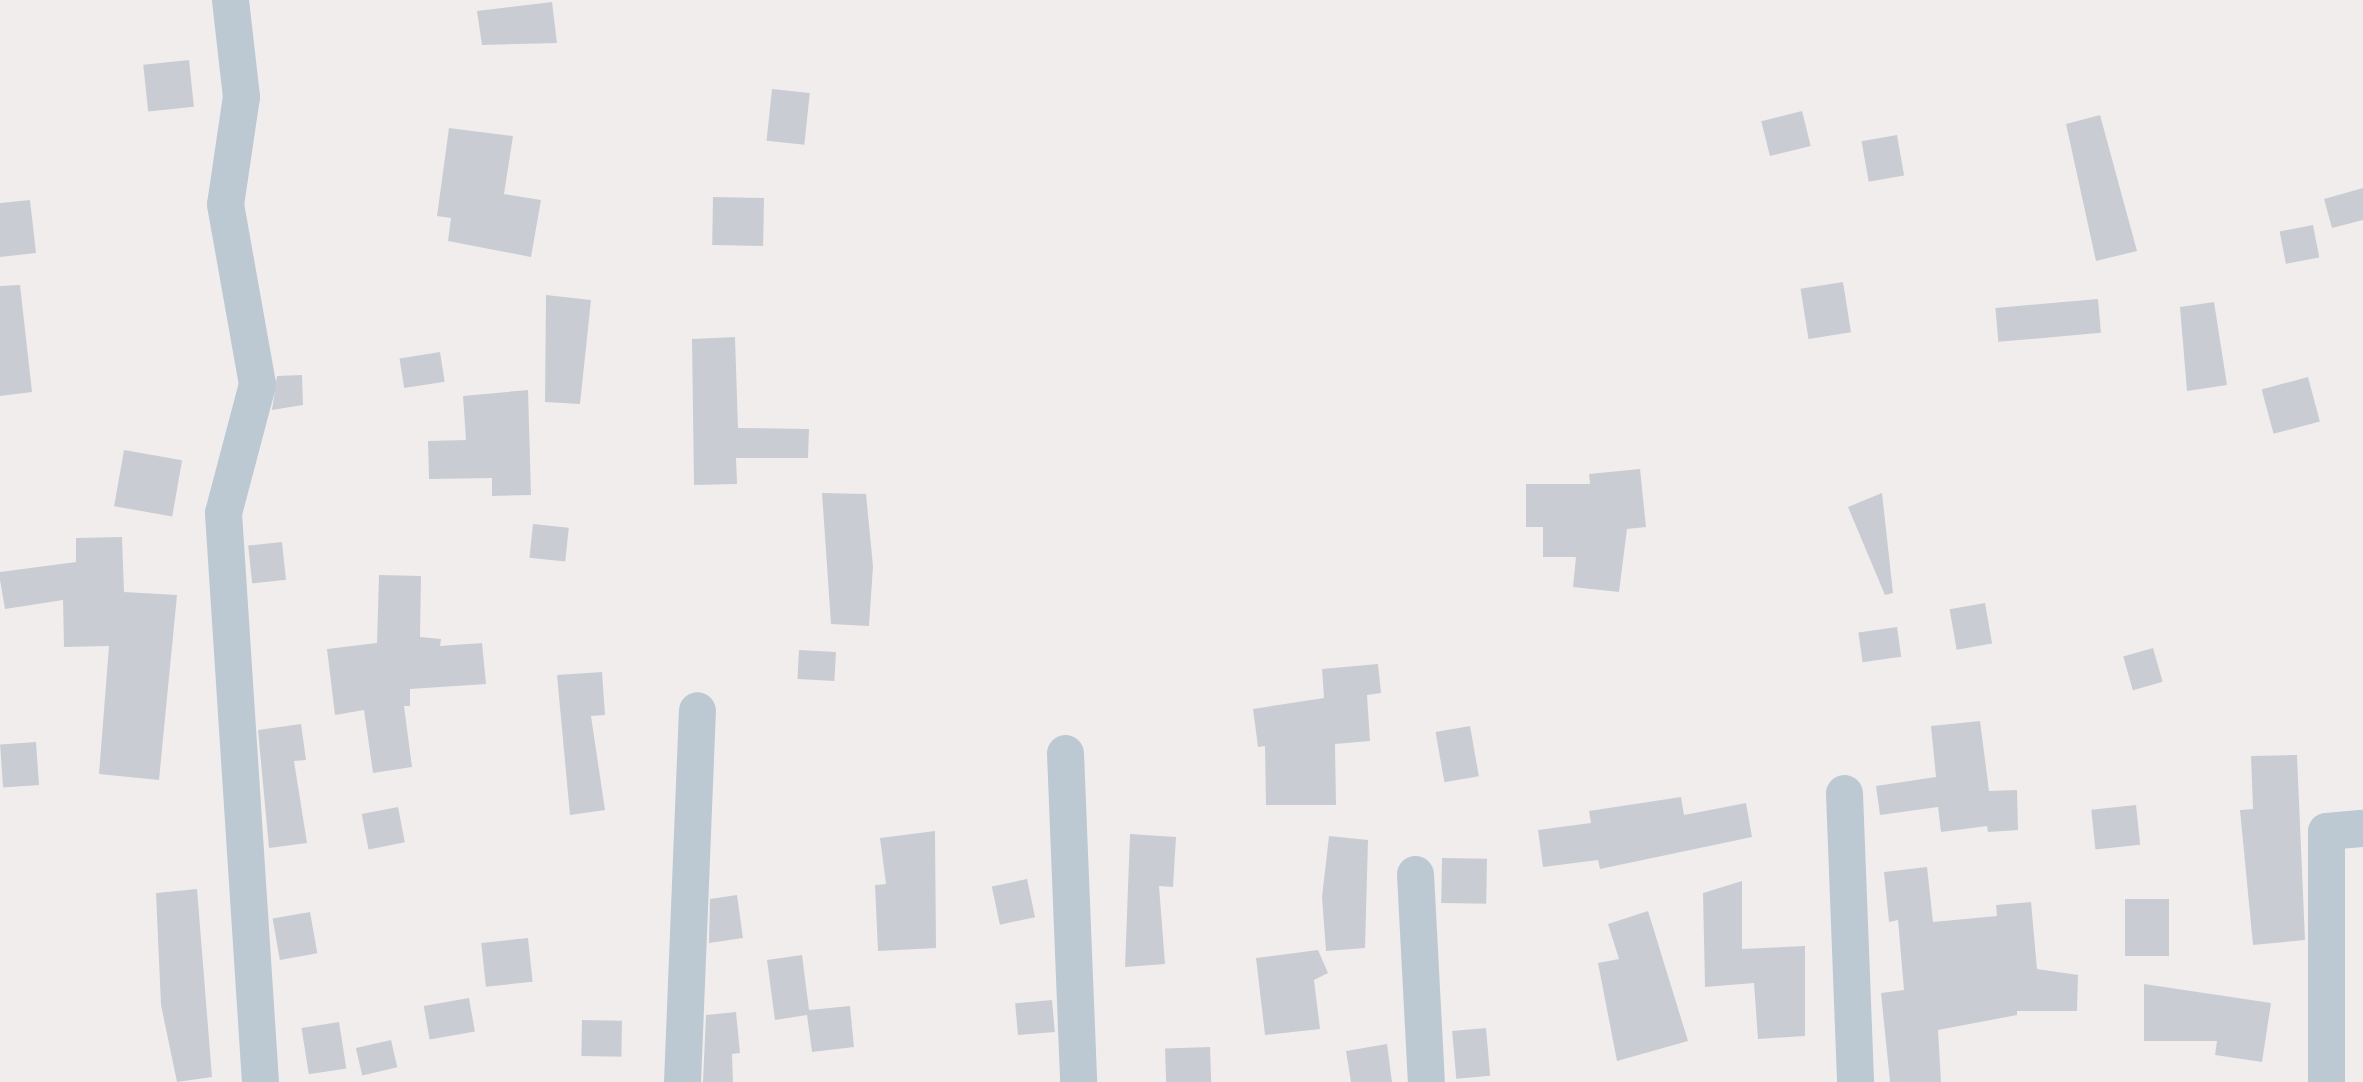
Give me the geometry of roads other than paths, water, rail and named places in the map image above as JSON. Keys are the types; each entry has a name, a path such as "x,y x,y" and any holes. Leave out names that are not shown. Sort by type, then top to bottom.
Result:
{"street":[{"path":"230,0 241,96 225,204 257,384 223,513 260,1082"},
{"path":"682,1082 696,710"},
{"path":"1065,753 1078,1082"},
{"path":"1843,793 1855,1082"},
{"path":"2326,1082 2326,831 2363,828"},
{"path":"1415,874 1426,1082"}]}
